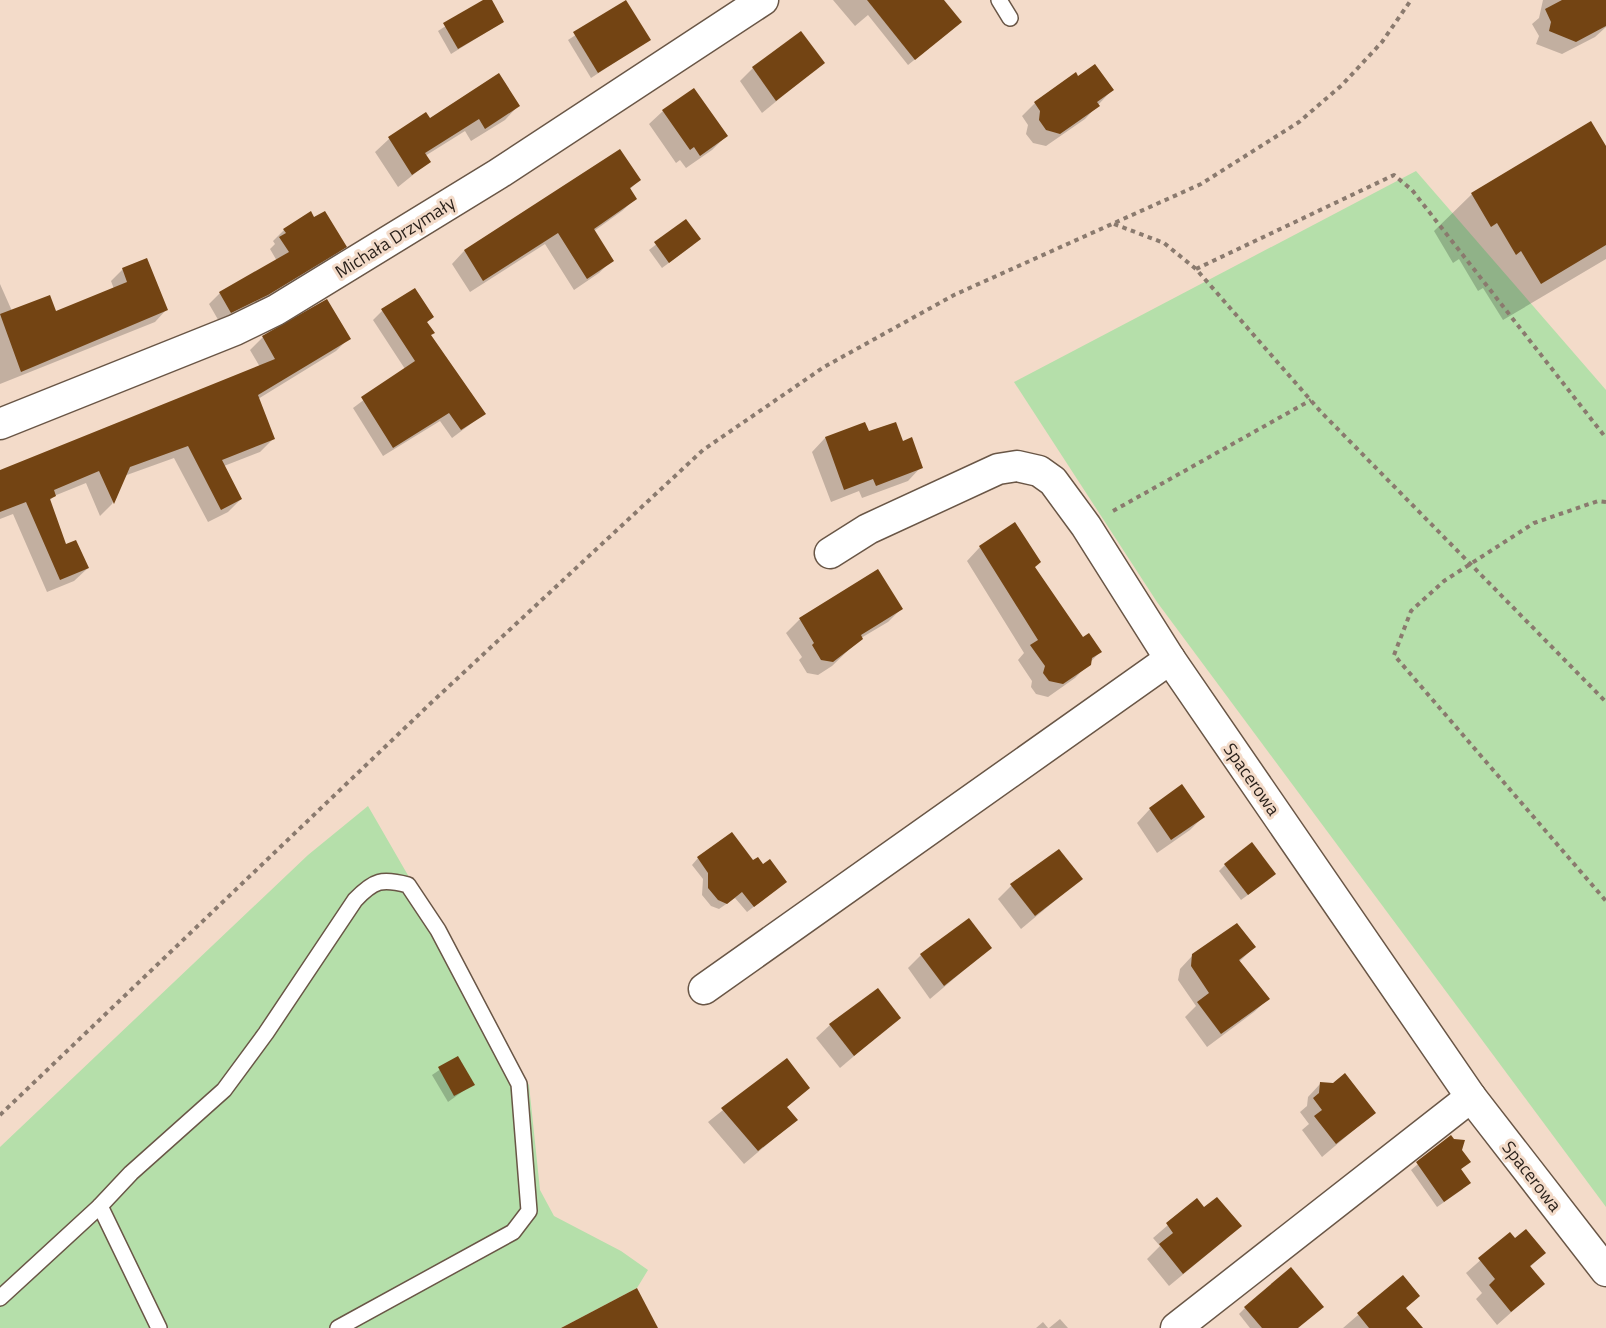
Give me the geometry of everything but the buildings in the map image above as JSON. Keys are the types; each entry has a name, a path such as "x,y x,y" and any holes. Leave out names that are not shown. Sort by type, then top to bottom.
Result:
{"street":[{"name":"Michała Drzymały","path":"0,424 236,330 276,310 498,174 763,0"},
{"name":"Spacerowa","path":"830,553 868,529 998,469 1017,466 1039,471 1053,481 1086,526 1170,659 1472,1097 1606,1270"},
{"path":"704,989 1170,659"},
{"path":"1176,1328 1472,1097"}],"lane":[{"path":"999,0 1010,18"},
{"path":"0,1298 100,1206 131,1173 224,1090 266,1034 361,894 367,887 386,879 408,885 438,930 519,1084 529,1211 513,1232 338,1328"},
{"path":"100,1206 159,1328"}],"path":[{"path":"0,1115 432,702 703,450 824,367 954,295 1201,184 1299,122 1342,85 1383,42 1411,0"},
{"path":"1196,269 1394,175 1412,190 1606,438"},
{"path":"1113,224 1164,243 1196,269 1311,400 1606,702"},
{"path":"1086,526 1311,400"},
{"path":"1606,502 1598,501 1534,523 1473,565 1444,581 1411,611 1394,655 1606,901"}],"green space":[{"path":"1416,171 1606,390 1606,1207 1157,602 1014,382"},
{"path":"368,806 529,1085 540,1190 554,1216 621,1251 648,1270 637,1288 561,1328 0,1328 0,1147 308,855"}]}
